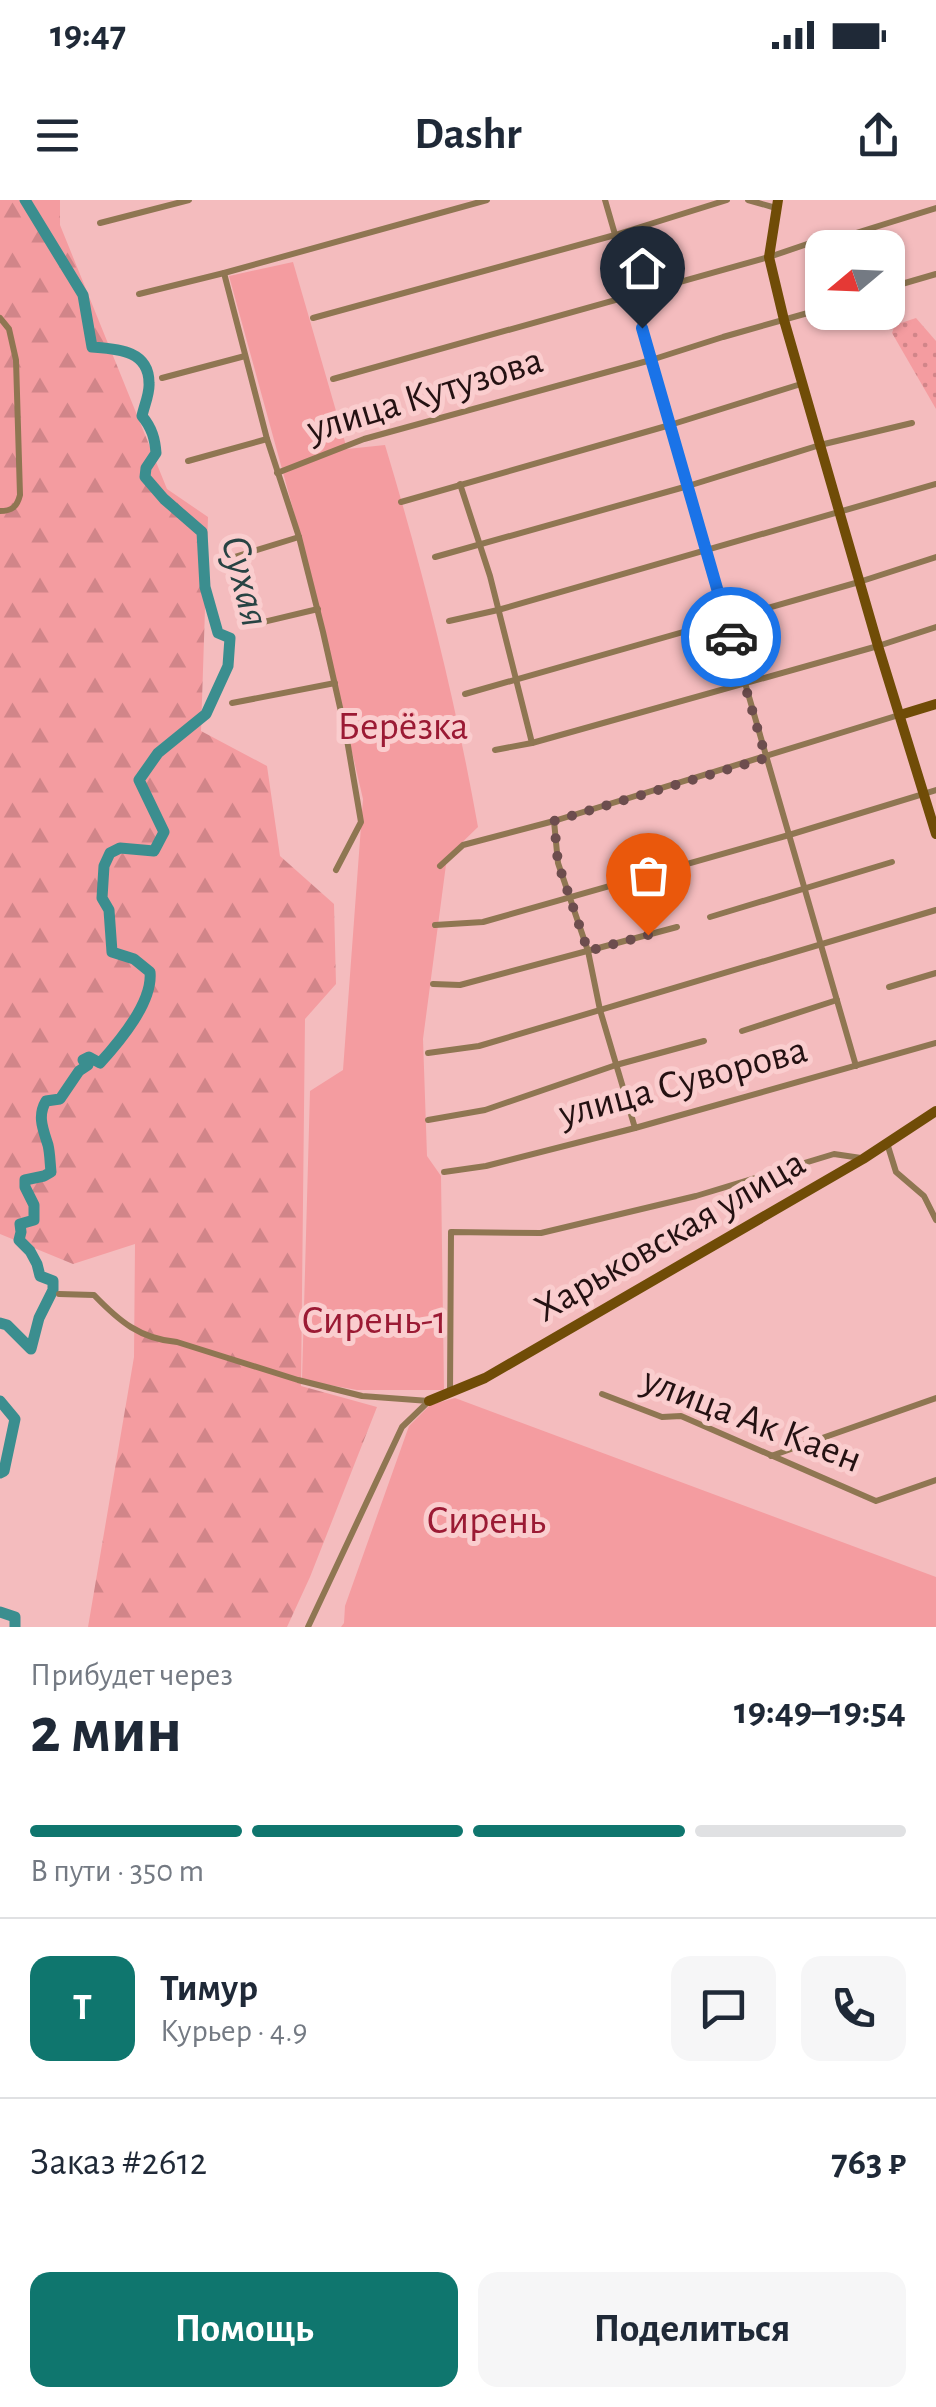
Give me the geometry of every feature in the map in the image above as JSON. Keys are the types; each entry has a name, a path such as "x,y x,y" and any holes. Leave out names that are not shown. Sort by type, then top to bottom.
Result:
{"street":[{"path":"100,223 189,200"},
{"path":"139,294 487,200"},
{"path":"604,200 856,1066"},
{"path":"313,318 727,200"},
{"path":"748,200 777,204 768,257 878,646 930,792 936,834"},
{"path":"866,230 936,208"},
{"path":"333,379 805,245"},
{"path":"224,272 267,439 299,537 335,683 361,822 336,870"},
{"path":"905,283 936,274"},
{"name":"улица Кутузова","path":"277,473 364,438 805,314"},
{"path":"0,318 9,329 16,360 20,495 14,508 0,511"},
{"path":"162,378 245,356"},
{"path":"401,502 802,384"},
{"path":"435,557 820,445 912,423"},
{"path":"188,461 267,439"},
{"path":"460,484 480,543 532,743"},
{"path":"449,621 936,484"},
{"path":"228,559 299,537"},
{"path":"466,694 936,557"},
{"path":"252,625 318,610"},
{"path":"495,750 532,743 936,627"},
{"path":"232,703 335,683"},
{"path":"440,866 462,845 766,758 936,704"},
{"path":"435,926 483,922 930,792"},
{"path":"554,821 558,863 588,951 600,1010 635,1128"},
{"path":"710,916 892,862"},
{"path":"428,1053 479,1046 936,910"},
{"path":"433,984 460,986 677,927"},
{"path":"889,987 936,973"},
{"path":"742,1032 837,1000"},
{"path":"428,1120 486,1110 616,1065 704,1041"},
{"name":"улица Суворова","path":"444,1172 486,1166 635,1128 936,1042"},
{"name":"Харьковская улица","path":"429,1400 477,1383 863,1159 936,1112"},
{"path":"887,1142 896,1172 924,1196 936,1220"},
{"path":"450,1394 451,1232 541,1233 696,1196 834,1154 863,1159"},
{"path":"58,1294 94,1295 121,1323 159,1341 178,1342 362,1396 429,1400"},
{"name":"улица Ак Каен","path":"602,1394 662,1417 680,1416 876,1501 936,1480"},
{"path":"770,1456 936,1398"},
{"path":"308,1627 402,1427 429,1400"}],"green space":[{"path":"0,200 60,200 60,225 167,489 208,517 201,731 267,766 280,856 334,904 336,984 305,1019 301,1386 377,1407 287,1627 88,1627 134,1357 135,1244 73,1264 0,1234"},
{"path":"293,262 347,449 385,445 437,635 478,827 447,857 423,1039 427,1156 441,1176 444,1390 357,1390 302,1380 310,1091 343,1070 363,799 307,560 229,276"},
{"path":"916,318 936,341 936,409 892,333 905,330 905,322"},
{"name":"Сирень","path":"455,1398 936,1577 936,1627 341,1627 409,1426 430,1405"}],"waterway":[{"name":"Сухая","path":"0,1323 31,1349 39,1318 53,1290 53,1281 40,1276 30,1251 19,1240 20,1224 34,1220 34,1205 25,1180 51,1172 43,1107 46,1101 60,1099 79,1071 88,1065 83,1060 89,1057 100,1063 108,1054 134,1021 150,984 150,972 134,959 112,952 109,910 102,898 104,866 110,853 120,848 154,851 164,832 139,780 158,753 206,714 228,666 230,638 218,633 205,587 202,532 145,477 156,453 142,416 149,391 148,372 130,353 92,347 83,295 25,200"},
{"name":"Сухая","path":"0,1401 15,1419 4,1471 0,1473"},
{"name":"Сухая","path":"0,1612 15,1617 15,1627"}],"way so far":[{"path":"648,935 588,951 558,863 554,821 766,758 731,637"}],"route":[{"path":"642,328 731,637"}],"park label":[{"name":"Берёзка","path":"403,727"},
{"name":"Сирень-1","path":"374,1321"}]}
